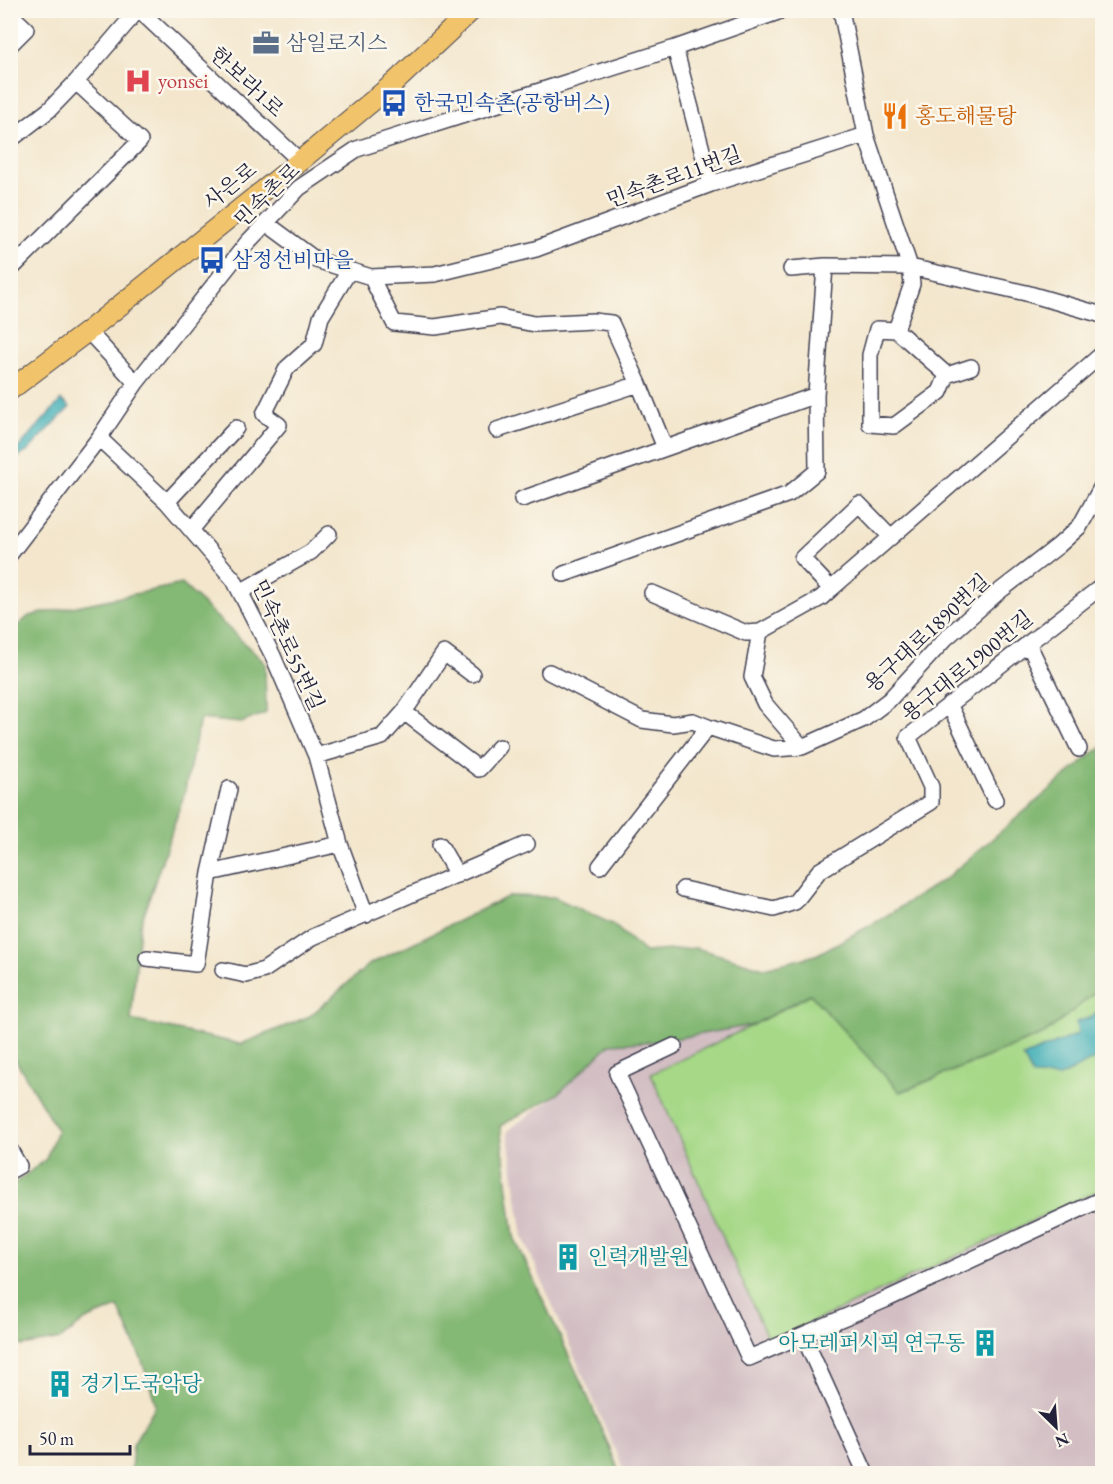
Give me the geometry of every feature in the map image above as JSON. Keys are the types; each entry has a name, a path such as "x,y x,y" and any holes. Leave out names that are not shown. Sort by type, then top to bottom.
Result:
{"main road":[{"name":"사은로","path":"12,385 88,331 300,161 393,84 472,10"}],"street":[{"path":"10,141 49,110 138,10"},
{"name":"한보라1로","path":"138,10 300,161"},
{"name":"민속촌로","path":"10,555 99,438 136,383 248,243 299,188 357,149 675,48 784,10"},
{"path":"841,10 866,135 910,267 912,284 896,330"},
{"path":"10,14 26,29 10,45"},
{"path":"675,48 711,184"},
{"path":"10,270 140,141 76,82"},
{"name":"민속촌로11번길","path":"266,223 316,260 349,271 371,277 435,274 536,249 711,184 866,135"},
{"path":"564,574 789,494 817,471 816,395 825,266"},
{"path":"791,269 825,266 910,267 1026,293 1102,315"},
{"path":"191,530 279,425 264,414 287,368 314,344 321,317 349,271"},
{"path":"371,277 394,323 408,326 441,327 500,317 534,324 593,321 611,323 666,448"},
{"path":"947,375 896,330 877,329 870,356 870,431 894,426 940,392 947,375 971,367"},
{"path":"88,331 136,383"},
{"path":"652,593 746,633 760,632 821,598 1102,354"},
{"path":"1102,363 1102,368"},
{"path":"497,430 639,384"},
{"path":"522,499 816,395"},
{"path":"167,502 236,428"},
{"name":"민속촌로55번길","path":"99,438 167,502 242,591 316,756 340,844 366,915"},
{"name":"용구대로1890번길","path":"549,672 642,720 673,724 693,722 774,749 802,747 864,719 889,700 946,638 1080,526 1102,486"},
{"path":"831,589 802,558 859,504 891,537"},
{"path":"242,591 311,552 329,534"},
{"name":"용구대로1900번길","path":"683,890 774,909 795,902 819,871 931,802 931,787 908,737 1102,586"},
{"path":"760,632 752,677 765,704 802,747"},
{"path":"1028,643 1079,748"},
{"path":"316,756 382,737 404,712 444,653 472,674"},
{"path":"949,704 995,800"},
{"path":"404,712 479,769 499,747"},
{"path":"600,866 708,727"},
{"path":"147,958 196,964 210,873 229,789"},
{"path":"210,873 340,844"},
{"path":"223,969 246,975 264,970 313,937 527,844"},
{"path":"440,845 457,875"},
{"path":"674,1046 617,1073 749,1358 885,1300 1102,1199"},
{"path":"10,1150 19,1166 10,1171"},
{"path":"803,1335 866,1473"}],"shaded area":[{"path":"1102,987 1102,1465 1087,1474 625,1473 523,1237 507,1131 558,1094 610,1044 661,1041 753,1025 811,994 901,1092 1044,1034"}],"green space":[{"path":"182,584 265,663 266,713 241,723 200,719 184,795 140,926 131,1020 241,1044 310,1016 370,964 509,896 554,897 612,924 645,952 696,948 764,968 816,955 878,921 945,879 1102,747 1102,987 1044,1034 900,1092 810,994 753,1025 661,1041 610,1044 558,1094 500,1126 514,1237 588,1397 620,1473 131,1473 133,1444 156,1405 142,1361 118,1307 86,1320 61,1339 22,1346 11,1336 11,1186 46,1159 57,1130 11,1052 11,631 29,616"},
{"path":"1102,987 1102,1189 769,1342 651,1074 811,994 901,1092 1044,1034"}],"water":[{"path":"61,400 70,407 27,452 11,461 11,452 20,446"},
{"path":"1102,1010 1102,1055 1060,1077 1033,1076 1023,1057 1078,1034 1076,1022 1089,1018"}],"place":[{"name":"삼일로지스","path":"266,43"},
{"name":"yonsei","path":"138,81"},
{"name":"한국민속촌(공항버스)","path":"394,103"},
{"name":"홍도해물탕","path":"895,116"},
{"name":"삼정선비마을","path":"212,260"},
{"name":"인력개발원","path":"568,1257"},
{"name":"아모레퍼시픽 연구동","path":"985,1343"},
{"name":"경기도국악당","path":"60,1384"}]}
